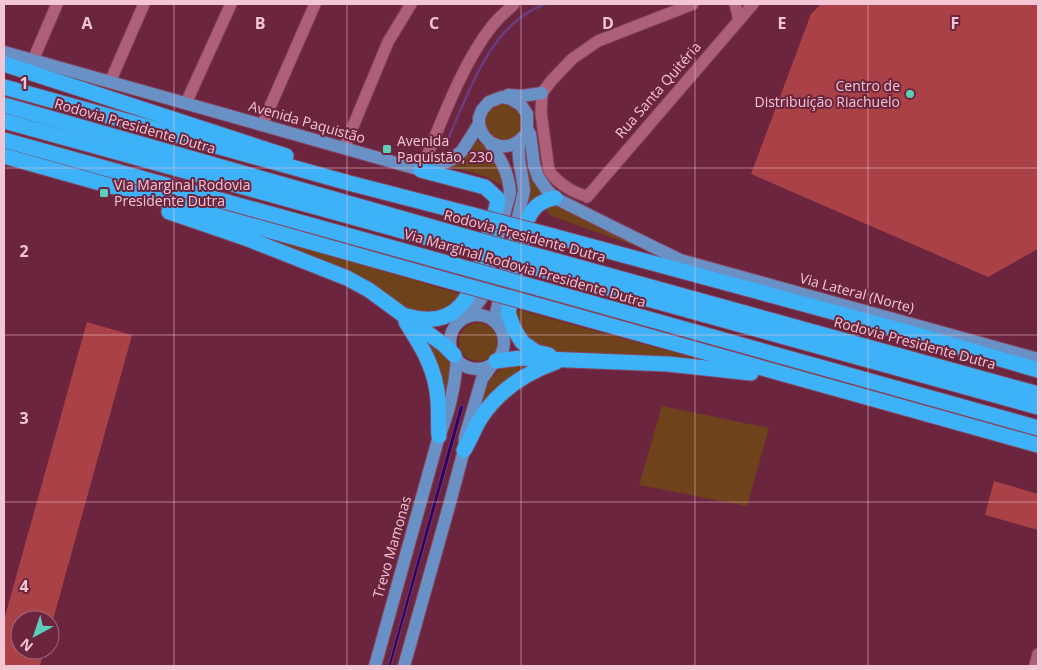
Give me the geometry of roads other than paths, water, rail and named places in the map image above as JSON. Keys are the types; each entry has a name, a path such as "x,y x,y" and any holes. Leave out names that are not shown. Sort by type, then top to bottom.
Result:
{"highway":[{"path":"4,64 295,159 349,184"},
{"name":"Rodovia Presidente Dutra","path":"4,87 349,184 553,236 914,334 1038,370"},
{"name":"Rodovia Presidente Dutra","path":"4,105 465,242"},
{"name":"Rodovia Presidente Dutra","path":"4,121 1038,394"},
{"name":"Via Marginal Rodovia Presidente Dutra","path":"4,140 1038,428"},
{"path":"4,156 1038,446"},
{"path":"401,314 432,320 453,312 465,301 477,280 498,201 485,187 421,170"},
{"path":"121,189 136,200 248,239 347,278 369,290 444,345 455,357"},
{"path":"555,198 545,200 532,209 526,223 508,314 518,336 529,348 545,355 565,360"},
{"name":"Rodovia Presidente Dutra","path":"545,264 1038,407"},
{"path":"401,314 423,348 432,368 438,401 439,436"},
{"path":"494,363 516,358 668,364 795,378"},
{"path":"464,450 481,419 502,393 526,375 542,367 565,360"}],"main road":[{"name":"Avenida Paquistão","path":"4,52 421,170"},
{"path":"494,363 476,369 466,366 455,357 450,345 452,331 456,325 467,316 481,299 510,193 503,163 483,136 479,124 480,114 485,106 493,100 510,94 522,96 542,93"},
{"path":"404,666 482,379 504,346 503,335 496,313 524,192 519,159 520,141 527,129 528,119 524,108 516,101 502,97"},
{"path":"421,170 428,166 441,164 455,157 467,144 479,124"},
{"path":"527,129 530,134 531,151 536,172 541,182 555,198"},
{"path":"490,143 503,147 520,141"},
{"name":"Via Lateral (Norte)","path":"555,198 680,260 1038,359"},
{"path":"467,316 481,315 494,320 499,325"},
{"name":"Trevo Mamonas","path":"374,666 439,436 444,425 451,396 455,357"}],"street":[{"path":"33,60 57,4"},
{"path":"110,82 144,4"},
{"path":"186,103 231,4"},
{"path":"262,124 315,4"},
{"path":"344,148 388,42 411,4"},
{"path":"421,170 461,78 477,48 493,25 514,4"},
{"path":"542,93 572,59 598,40 693,4"},
{"path":"735,4 739,20"},
{"name":"Rua Santa Quitéria","path":"542,93 542,113 549,171 570,189 588,196 753,4"},
{"path":"1035,666 1038,654"}],"waterway":[{"path":"448,139 474,80 496,43 510,27 526,14 545,4"}],"place":[{"name":"Centro de Distribuíção Riachuelo","path":"910,94"},
{"name":"Avenida Paquistão, 230","path":"387,149"},
{"name":"Via Marginal Rodovia Presidente Dutra","path":"104,193"}]}
